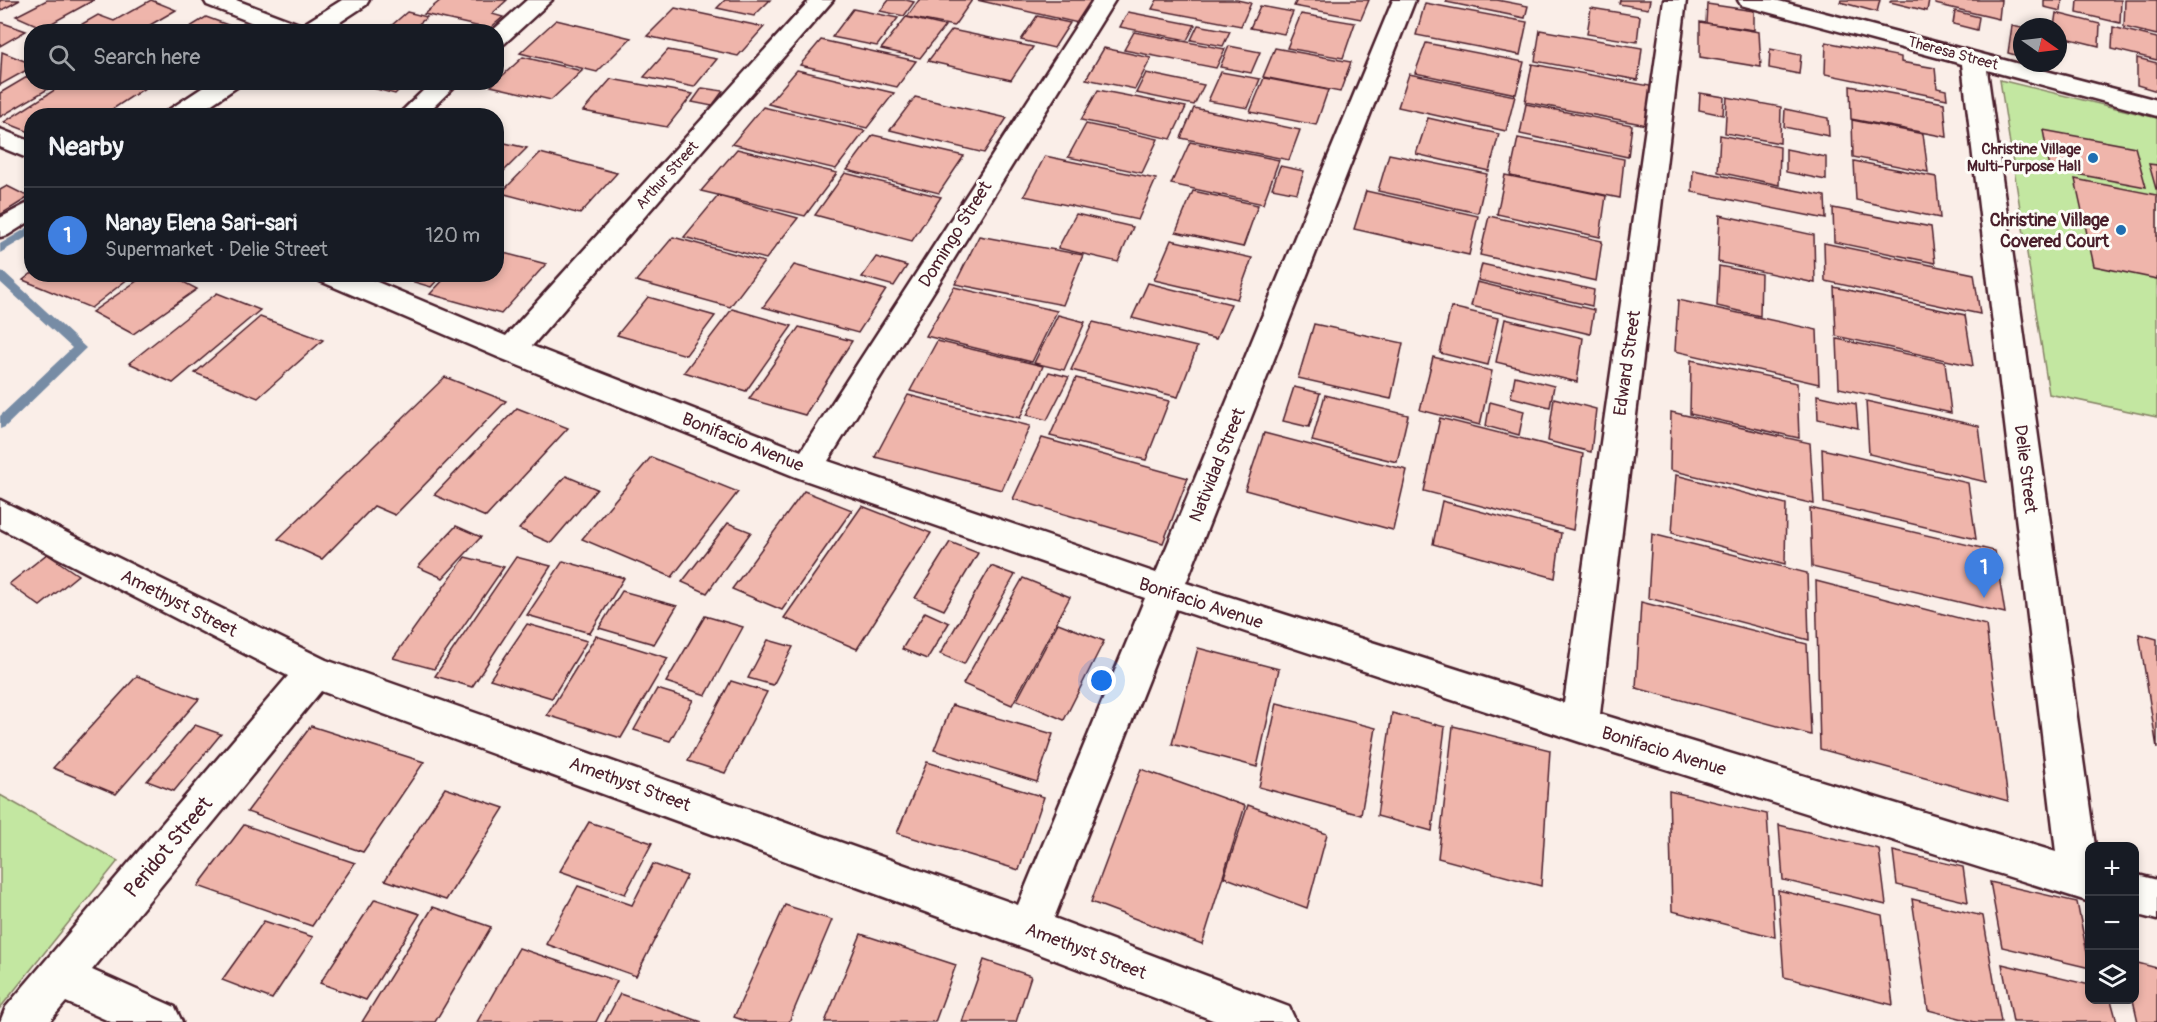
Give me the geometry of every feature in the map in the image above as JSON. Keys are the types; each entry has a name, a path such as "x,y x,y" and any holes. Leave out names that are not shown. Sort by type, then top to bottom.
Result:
{"street":[{"path":"215,0 277,24"},
{"path":"320,24 358,0"},
{"path":"504,32 541,0"},
{"name":"Arthur Street","path":"512,350 822,0"},
{"name":"Domingo Street","path":"807,468 1104,0"},
{"name":"Natividad Street","path":"1029,929 1404,0"},
{"name":"Edward Street","path":"1580,725 1676,0"},
{"name":"Theresa Street","path":"1749,0 2157,108"},
{"name":"Delie Street","path":"1973,58 2084,880"},
{"path":"188,108 216,90"},
{"path":"418,108 438,90"},
{"path":"0,137 24,148"},
{"name":"Bonifacio Avenue","path":"349,282 807,468 1166,591 1580,725 2084,880"},
{"name":"Amethyst Street","path":"0,513 314,672 1029,929 1274,1022"},
{"name":"Peridot Street","path":"21,1022 314,672"},
{"path":"2139,895 2157,900"},
{"path":"59,977 160,1022"}],"lane":[{"path":"0,229 24,213"}],"green space":[{"path":"2000,80 2157,118 2157,417 2049,394"},
{"path":"0,795 118,861 0,1008"}],"building":[{"path":"0,0 20,0 0,11"},
{"path":"47,0 94,0 50,24 34,24 16,16"},
{"path":"151,0 176,10 152,24 82,24 98,15 114,21"},
{"path":"441,0 507,0 492,14 503,17 495,24 467,24 424,14"},
{"path":"725,0 770,0 754,16 717,8"},
{"path":"889,0 914,2 904,16 880,11"},
{"path":"919,0 972,0 954,26 907,17"},
{"path":"977,0 1093,0 1078,23"},
{"path":"1157,0 1237,0 1251,3 1241,26 1152,9"},
{"path":"1297,0 1369,0 1361,19 1294,6"},
{"path":"1447,0 1497,0 1528,6 1525,18 1446,2"},
{"path":"1620,0 1650,0 1648,9 1619,4"},
{"path":"1841,0 1880,0 1877,12 1840,2"},
{"path":"1891,0 1929,0 1927,11 1890,2"},
{"path":"1936,0 2001,0 1999,19 1935,4"},
{"path":"2044,0 2062,0 2061,11 2044,7"},
{"path":"2078,0 2121,0 2120,23 2077,13"},
{"path":"2125,0 2157,0 2157,35 2124,27"},
{"path":"1425,3 1527,22 1520,55 1416,35"},
{"path":"1707,4 1754,11 1754,30 1706,23"},
{"path":"1260,6 1293,12 1284,34 1250,28"},
{"path":"675,8 764,27 738,56 647,36"},
{"path":"1591,8 1640,16 1637,42 1587,34"},
{"path":"853,9 898,18 877,46 832,37"},
{"path":"1955,11 1979,17 1977,30 1953,24"},
{"path":"407,12 427,17 419,24 393,24"},
{"path":"1128,12 1195,25 1187,40 1120,27"},
{"path":"2056,13 2100,24 2099,46 2067,38 2067,18 2055,18"},
{"path":"1301,14 1355,23 1343,58 1287,48"},
{"path":"1037,16 1070,23 1054,48 1021,40"},
{"path":"206,17 225,24 195,24"},
{"path":"906,17 945,26 920,58 881,49"},
{"path":"556,20 631,38 597,72 520,53"},
{"path":"0,22 24,30 24,32 0,46"},
{"path":"1700,22 1759,32 1761,67 1700,57"},
{"path":"1198,25 1230,31 1223,46 1191,40"},
{"path":"2012,26 2013,54 2008,53"},
{"path":"2113,27 2157,38 2157,60 2112,49"},
{"path":"952,30 1033,47 1011,80 928,61"},
{"path":"1540,30 1642,48 1638,80 1535,61"},
{"path":"1134,32 1225,49 1216,68 1124,50"},
{"path":"821,40 916,61 897,87 800,65"},
{"path":"1826,42 1901,57 1901,62 1935,68 1937,88 1946,90 1947,99 1825,74"},
{"path":"1426,43 1524,62 1516,94 1415,73"},
{"path":"1229,46 1260,52 1251,73 1220,67"},
{"path":"1104,48 1151,58 1135,89 1086,79"},
{"path":"1275,48 1351,62 1340,92 1263,77"},
{"path":"1770,49 1801,55 1799,74 1769,68"},
{"path":"668,50 717,59 694,87 644,77"},
{"path":"2,52 24,61 24,72 0,85"},
{"path":"523,57 582,71 551,100 504,89 504,74"},
{"path":"2137,58 2157,63 2157,91 2137,85"},
{"path":"1532,64 1650,86 1647,125 1525,102"},
{"path":"797,70 894,93 867,128 768,104"},
{"path":"1221,72 1260,79 1248,108 1208,101"},
{"path":"1146,73 1204,85 1194,105 1136,93"},
{"path":"1409,74 1515,96 1506,131 1398,107"},
{"path":"1264,78 1328,90 1316,125 1250,112"},
{"path":"24,79 24,90 46,90 0,117 0,93"},
{"path":"611,79 693,94 667,127 583,111"},
{"path":"1850,86 1944,103 1947,137 1851,119"},
{"path":"702,88 723,91 712,106 692,102"},
{"path":"54,90 142,90 114,108 26,108"},
{"path":"380,90 399,90 395,94"},
{"path":"1098,90 1186,107 1171,139 1081,120"},
{"path":"1700,93 1724,97 1723,115 1699,110"},
{"path":"915,97 1007,118 984,153 890,130"},
{"path":"1727,97 1781,107 1780,143 1725,133"},
{"path":"1526,104 1632,125 1628,157 1520,134"},
{"path":"763,107 865,131 836,169 732,144"},
{"path":"1194,108 1300,130 1289,160 1181,138"},
{"path":"24,109 24,130 4,122"},
{"path":"1785,109 1828,118 1829,136 1784,127"},
{"path":"1428,118 1499,134 1489,171 1416,154"},
{"path":"1852,120 1923,134 1928,172 1853,157"},
{"path":"1086,124 1158,139 1142,173 1068,157"},
{"name":"Christine Village Multi-Purpose Hall","path":"2043,130 2135,147 2146,187 2050,169"},
{"path":"873,135 964,156 939,193 847,170"},
{"path":"1720,135 1780,147 1779,185 1718,172"},
{"path":"1518,138 1624,159 1620,198 1510,176"},
{"path":"1190,142 1279,160 1263,204 1171,184"},
{"path":"504,143 527,148 504,171"},
{"path":"737,149 837,173 805,216 701,191"},
{"path":"1786,149 1826,157 1826,180 1786,172"},
{"path":"540,153 617,173 580,214 504,194 504,190"},
{"path":"1389,154 1487,174 1478,213 1378,191"},
{"path":"1045,156 1156,179 1138,220 1024,196"},
{"path":"1854,161 1936,177 1940,218 1856,200"},
{"path":"2149,164 2157,165 2157,189 2156,189"},
{"path":"1280,166 1304,171 1297,193 1272,188"},
{"path":"1693,170 1825,196 1826,219 1692,192"},
{"path":"845,173 941,197 912,241 815,215"},
{"path":"1505,175 1606,196 1600,237 1497,214"},
{"name":"Christine Village Covered Court","path":"2075,179 2157,195 2157,279 2094,266"},
{"path":"7,186 24,194 24,200 0,215 0,190"},
{"path":"1193,191 1258,205 1243,247 1176,232"},
{"path":"1366,191 1478,216 1469,255 1354,229"},
{"path":"718,196 798,218 766,259 684,237"},
{"path":"1833,208 1931,227 1935,263 1834,242"},
{"path":"1076,214 1133,227 1118,262 1058,248"},
{"path":"1720,215 1814,235 1815,283 1718,262"},
{"path":"1489,216 1602,241 1596,281 1480,255"},
{"path":"979,236 1083,255 1063,305 955,284"},
{"path":"673,237 764,262 730,307 636,281"},
{"path":"1171,240 1252,258 1237,299 1154,280"},
{"path":"1824,243 1974,274 1980,314 1825,281"},
{"path":"504,253 546,264 501,314 430,294 441,282 504,282"},
{"path":"876,257 907,266 894,286 862,277"},
{"path":"1482,264 1594,290 1592,306 1478,280"},
{"path":"794,265 886,290 858,333 763,307"},
{"path":"1719,266 1761,274 1760,316 1717,306"},
{"path":"28,282 124,282 91,308"},
{"path":"135,282 183,282 197,289 133,334 92,312"},
{"path":"414,282 436,282 431,287"},
{"path":"1477,282 1594,310 1590,334 1471,306"},
{"path":"1148,283 1231,304 1216,339 1132,318"},
{"path":"954,287 1057,311 1032,362 926,336"},
{"path":"1834,287 1965,315 1973,366 1836,336"},
{"path":"217,293 260,310 173,383 129,363"},
{"path":"648,297 715,316 686,355 617,335"},
{"path":"1678,300 1817,330 1819,384 1675,351"},
{"path":"1451,307 1498,318 1488,365 1440,353"},
{"path":"732,309 792,326 746,391 684,372"},
{"path":"1058,315 1085,322 1064,370 1034,363"},
{"path":"260,317 323,340 258,398 195,373"},
{"path":"1505,319 1583,338 1577,382 1496,362"},
{"path":"1093,322 1197,347 1178,397 1071,370"},
{"path":"1314,324 1403,343 1391,399 1298,378"},
{"path":"799,327 852,341 805,415 749,399"},
{"path":"1837,339 1945,362 1951,413 1839,388"},
{"path":"937,341 1043,366 1020,418 910,391"},
{"path":"1433,357 1492,371 1480,425 1420,410"},
{"path":"1691,360 1797,383 1799,438 1690,414"},
{"path":"1049,372 1069,377 1047,420 1027,415"},
{"path":"1515,376 1554,386 1550,407 1511,397"},
{"path":"445,377 506,401 395,515 374,506 322,559 278,539"},
{"path":"1076,378 1169,401 1146,460 1050,436"},
{"path":"1294,387 1320,393 1309,427 1283,421"},
{"path":"908,395 1030,426 1002,490 875,457"},
{"path":"1325,395 1408,415 1397,462 1312,441"},
{"path":"1817,395 1856,404 1858,428 1818,419"},
{"path":"1554,398 1596,409 1591,452 1548,441"},
{"path":"1866,401 1979,426 1986,482 1869,454"},
{"path":"1490,402 1524,411 1519,435 1486,426"},
{"path":"517,408 568,428 486,517 434,495"},
{"path":"1671,412 1810,443 1814,504 1670,470"},
{"path":"1440,418 1583,454 1573,530 1424,491"},
{"path":"1264,433 1407,470 1393,530 1245,490"},
{"path":"1042,438 1188,478 1163,543 1013,499"},
{"path":"1822,449 1968,483 1976,539 1824,503"},
{"path":"651,457 738,492 672,577 582,539"},
{"path":"1676,475 1786,504 1785,564 1672,533"},
{"path":"566,476 597,489 551,543 519,529"},
{"path":"804,491 852,510 782,610 732,589"},
{"path":"1442,501 1561,533 1555,578 1433,544"},
{"path":"862,506 931,533 857,649 784,618"},
{"path":"1810,508 1995,551 2005,613 1812,567"},
{"path":"728,523 751,532 707,593 682,582"},
{"path":"456,526 481,537 443,578 418,567"},
{"path":"1652,534 1807,573 1809,640 1648,598"},
{"path":"950,542 978,553 944,610 915,598"},
{"path":"47,554 78,575 40,606 9,584"},
{"path":"465,557 504,567 434,669 393,658"},
{"path":"516,557 551,566 472,687 435,676"},
{"path":"563,561 624,578 590,633 527,615"},
{"path":"991,566 1015,575 964,664 940,654"},
{"path":"1023,578 1070,597 1012,705 963,684"},
{"path":"1816,581 1986,625 2008,801 1820,749"},
{"path":"622,591 677,606 654,644 599,628"},
{"path":"1641,602 1807,644 1811,735 1636,688"},
{"path":"925,612 949,623 927,659 902,649"},
{"path":"705,616 743,627 706,695 666,682"},
{"path":"1058,623 1104,641 1064,720 1017,700"},
{"path":"527,624 587,641 552,698 490,679"},
{"path":"2139,634 2157,639 2157,748"},
{"path":"596,636 668,658 621,738 547,715"},
{"path":"768,640 793,647 773,685 748,678"},
{"path":"1198,648 1279,669 1257,767 1172,744"},
{"path":"137,676 199,699 116,794 53,768"},
{"path":"731,681 767,692 725,773 688,761"},
{"path":"657,689 693,700 670,741 634,730"},
{"path":"1277,703 1376,728 1361,815 1259,787"},
{"path":"952,705 1053,734 1037,782 934,750"},
{"path":"1392,713 1445,727 1432,831 1377,816"},
{"path":"195,725 221,734 174,791 147,781"},
{"path":"311,726 424,762 363,852 247,812"},
{"path":"1453,726 1550,750 1541,886 1438,858"},
{"path":"927,762 1044,797 1019,870 897,833"},
{"path":"1141,769 1245,806 1202,944 1091,902"},
{"path":"445,788 504,808 446,900 385,880"},
{"path":"1669,791 1767,814 1775,937 1672,911"},
{"path":"1248,805 1327,834 1307,908 1224,877"},
{"path":"589,822 652,843 625,894 560,871"},
{"path":"244,825 355,863 312,926 198,886"},
{"path":"1779,825 1879,849 1886,905 1783,880"},
{"path":"1893,851 1963,867 1968,902 1897,885"},
{"path":"653,864 687,876 636,976 546,944 578,886 632,905"},
{"path":"1990,882 2077,902 2085,943 2085,967 2002,947"},
{"path":"1778,890 1882,915 1893,1005 1784,977"},
{"path":"375,899 420,914 366,1000 320,983"},
{"path":"1912,899 1983,916 2001,1022 1975,1022 1928,1010"},
{"path":"785,905 832,920 789,1022 748,1022 734,1017"},
{"path":"433,907 491,927 435,1022 362,1022"},
{"path":"264,921 313,937 272,999 222,980"},
{"path":"861,934 956,965 935,1022 825,1022"},
{"path":"519,948 617,981 596,1022 477,1022"},
{"path":"984,960 1031,976 1016,1022 962,1022"},
{"path":"2139,963 2157,968 2157,1022 2138,1022 2134,1004 2139,1004"},
{"path":"2002,964 2085,984 2085,1004 2112,1004 2117,1022 2013,1022"},
{"path":"620,994 702,1022 605,1022"}],"waterway":[{"path":"0,249 24,234"},
{"path":"0,275 80,348 0,424"}],"place":[{"name":"Christine Village Multi-Purpose Hall","path":"2093,158"},
{"name":"Christine Village Covered Court","path":"2121,230"},
{"name":"Nanay Elena Sari-sari","path":"1984,598"}]}
